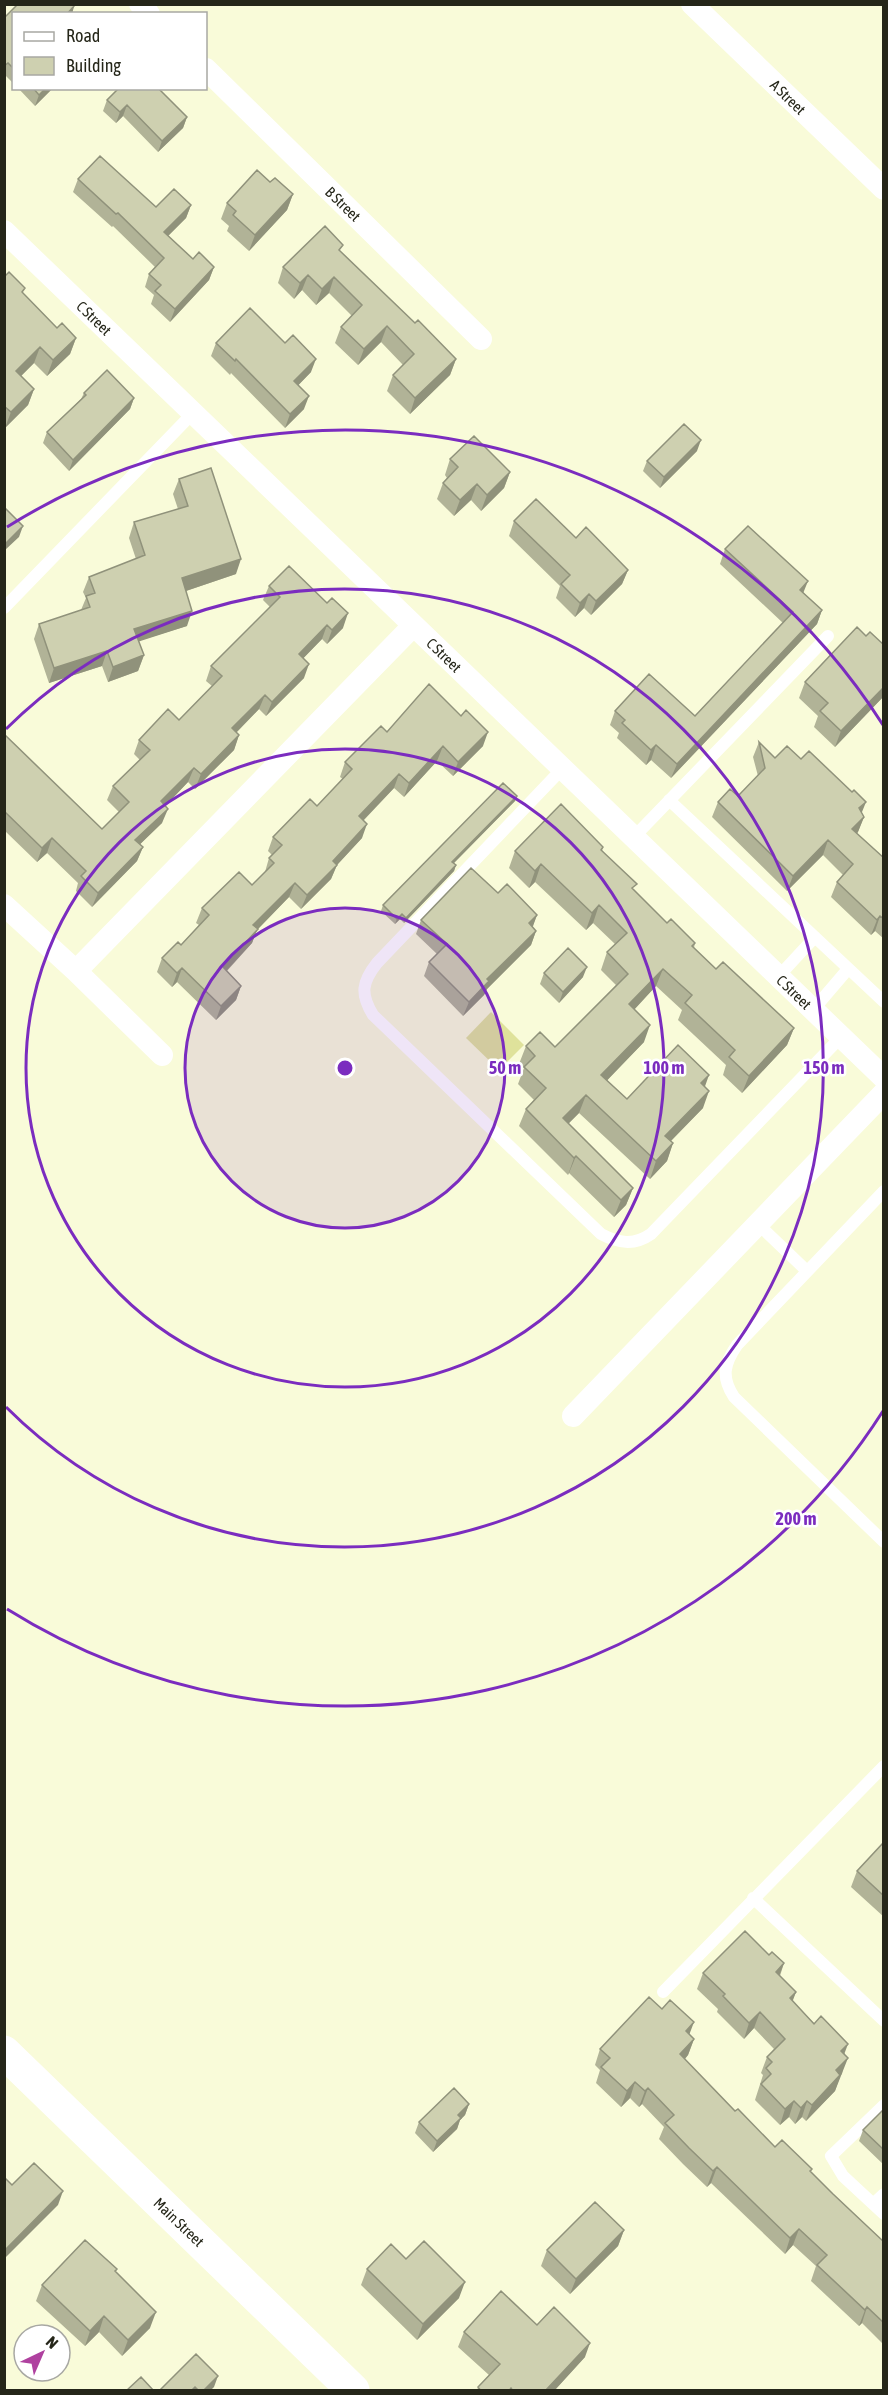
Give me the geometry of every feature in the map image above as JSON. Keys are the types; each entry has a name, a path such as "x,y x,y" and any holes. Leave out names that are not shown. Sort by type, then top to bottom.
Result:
{"main road":[{"name":"Main Street","path":"4,2052 353,2391"}],"street":[{"name":"A Street","path":"692,4 884,189"},
{"name":"B Street","path":"207,70 481,339"},
{"name":"C Street","path":"4,231 884,1078"},
{"path":"76,971 413,626"},
{"path":"4,905 162,1055"},
{"path":"573,1416 884,1093"}],"lane":[{"path":"4,608 193,413"},
{"path":"633,838 828,636"},
{"path":"562,769 376,963 367,976 364,990 366,1004 374,1015 601,1234 610,1239 631,1243 651,1234 841,1037"},
{"path":"669,800 884,1002"},
{"path":"778,977 815,937"},
{"path":"813,1010 848,969"},
{"path":"884,1191 737,1345 728,1358 724,1372 726,1386 734,1397 884,1542"},
{"path":"758,1224 807,1271"},
{"path":"663,1992 884,1766"},
{"path":"753,1898 884,2021"},
{"path":"884,2104 831,2156 843,2176 884,2214"},
{"path":"873,2204 884,2194"}],"green space":[{"path":"491,1012 524,1045 499,1070 466,1038"}],"building":[{"path":"18,4 72,4 74,6 69,12 12,12 12,67 8,63 4,66 4,18"},
{"path":"35,90 44,90 39,95"},
{"path":"117,90 160,90 187,117 162,141 127,105 120,112 107,100"},
{"path":"100,156 156,207 174,189 191,205 164,232 193,259 199,252 214,267 175,309 155,291 161,285 149,274 164,258 118,213 116,214 78,179"},
{"path":"257,170 270,182 275,178 293,194 255,235 233,215 236,211 227,203"},
{"path":"325,226 343,245 339,250 415,323 418,320 456,359 415,398 393,375 414,354 387,326 364,349 341,327 362,305 334,277 322,289 308,275 300,283 283,267"},
{"path":"9,272 25,288 22,292 57,328 62,323 76,338 53,360 40,347 16,371 34,389 11,412 4,406 4,277"},
{"path":"250,308 285,343 293,335 316,359 294,381 309,396 290,414 236,359 235,361 216,343"},
{"path":"107,370 134,398 73,460 47,432 86,395 84,393"},
{"path":"684,424 701,440 664,477 647,461"},
{"path":"474,436 510,472 487,495 477,484 460,500 443,483 458,467 450,459"},
{"path":"211,468 241,559 182,578 192,611 134,629 144,655 113,667 107,651 54,668 39,624 90,607 86,596 95,593 89,577 145,555 134,522 188,506 179,479"},
{"path":"536,499 576,538 586,527 628,570 596,601 589,594 580,603 561,584 570,575 514,521"},
{"path":"4,507 23,526 6,543 4,541"},
{"path":"748,526 808,581 800,590 822,610 677,764 656,745 651,750 622,723 625,720 615,711 649,674 695,716 793,612 725,549"},
{"path":"289,566 327,603 332,598 348,613 332,630 327,625 299,654 309,664 272,702 265,695 232,728 239,735 201,774 194,768 161,801 168,809 135,840 143,847 98,893 81,876 86,871 52,838 42,848 4,811 4,734 102,829 129,802 113,786 150,750 139,740 168,709 179,720 222,676 211,666 280,597 269,586"},
{"path":"857,627 866,636 870,632 884,645 884,687 841,731 820,711 828,703 805,682"},
{"path":"429,684 461,716 466,710 488,732 458,762 443,746 409,783 399,774 359,816 367,824 333,861 337,865 307,895 295,883 253,925 258,929 223,967 241,986 221,1006 182,968 177,973 162,958 178,942 181,945 209,915 202,908 239,872 252,885 274,863 269,858 282,845 273,837 310,799 317,806 352,769 345,762 381,726 387,732"},
{"path":"759,742 775,758 787,746 801,759 809,751 852,792 854,790 866,802 859,808 864,817 852,829 884,858 884,919 880,916 877,920 837,882 853,864 828,840 793,876 718,802 730,789 738,796 765,768"},
{"path":"503,783 517,796 452,862 456,865 406,918 402,914 397,919 383,905"},
{"path":"561,804 603,847 601,850 637,884 632,888 667,923 671,919 695,943 692,946 716,969 723,962 794,1028 749,1076 729,1057 735,1050 685,1003 692,995 663,969 629,1004 650,1025 601,1075 627,1099 678,1045 709,1075 701,1083 709,1091 665,1136 673,1143 656,1161 586,1095 563,1118 633,1188 621,1200 576,1156 574,1158 526,1109 546,1088 524,1067 535,1056 526,1046 540,1032 555,1047 628,974 607,952 627,933 599,905 592,913 541,864 535,871 515,851"},
{"path":"471,868 498,893 507,884 537,915 529,923 536,931 487,979 489,981 469,1002 429,962 447,944 421,920"},
{"path":"568,948 587,967 563,992 544,973"},
{"path":"884,1842 884,1896 857,1871"},
{"path":"745,1931 769,1955 772,1952 784,1963 776,1972 796,1992 790,1998 814,2024 821,2016 848,2044 841,2051 848,2058 836,2070 840,2075 812,2105 807,2101 801,2108 794,2101 785,2109 761,2084 771,2074 766,2068 772,2062 767,2057 785,2039 760,2012 749,2023 723,1996 725,1994 703,1973"},
{"path":"649,1997 662,2009 670,2000 694,2022 686,2031 694,2039 680,2054 735,2111 738,2109 775,2147 782,2140 812,2169 810,2171 833,2194 884,2242 884,2323 867,2307 865,2310 817,2265 827,2255 799,2229 790,2238 717,2167 713,2171 689,2148 665,2123 674,2115 648,2088 645,2091 635,2082 627,2091 601,2067 610,2058 600,2049"},
{"path":"454,2088 469,2104 458,2115 461,2118 437,2141 419,2122"},
{"path":"884,2109 884,2150 863,2130"},
{"path":"34,2163 63,2191 4,2251 4,2177 12,2185"},
{"path":"595,2202 624,2230 576,2279 547,2250"},
{"path":"85,2240 117,2269 115,2271 156,2312 128,2340 104,2316 90,2331 42,2285"},
{"path":"424,2241 465,2282 423,2324 367,2269 391,2244 406,2259"},
{"path":"501,2291 537,2325 554,2307 590,2343 545,2391 513,2391 511,2388 509,2391 481,2391 478,2387 500,2364 464,2332"},
{"path":"196,2354 218,2376 203,2391 195,2387 191,2391 159,2391"},
{"path":"141,2377 154,2391 126,2391"}]}
